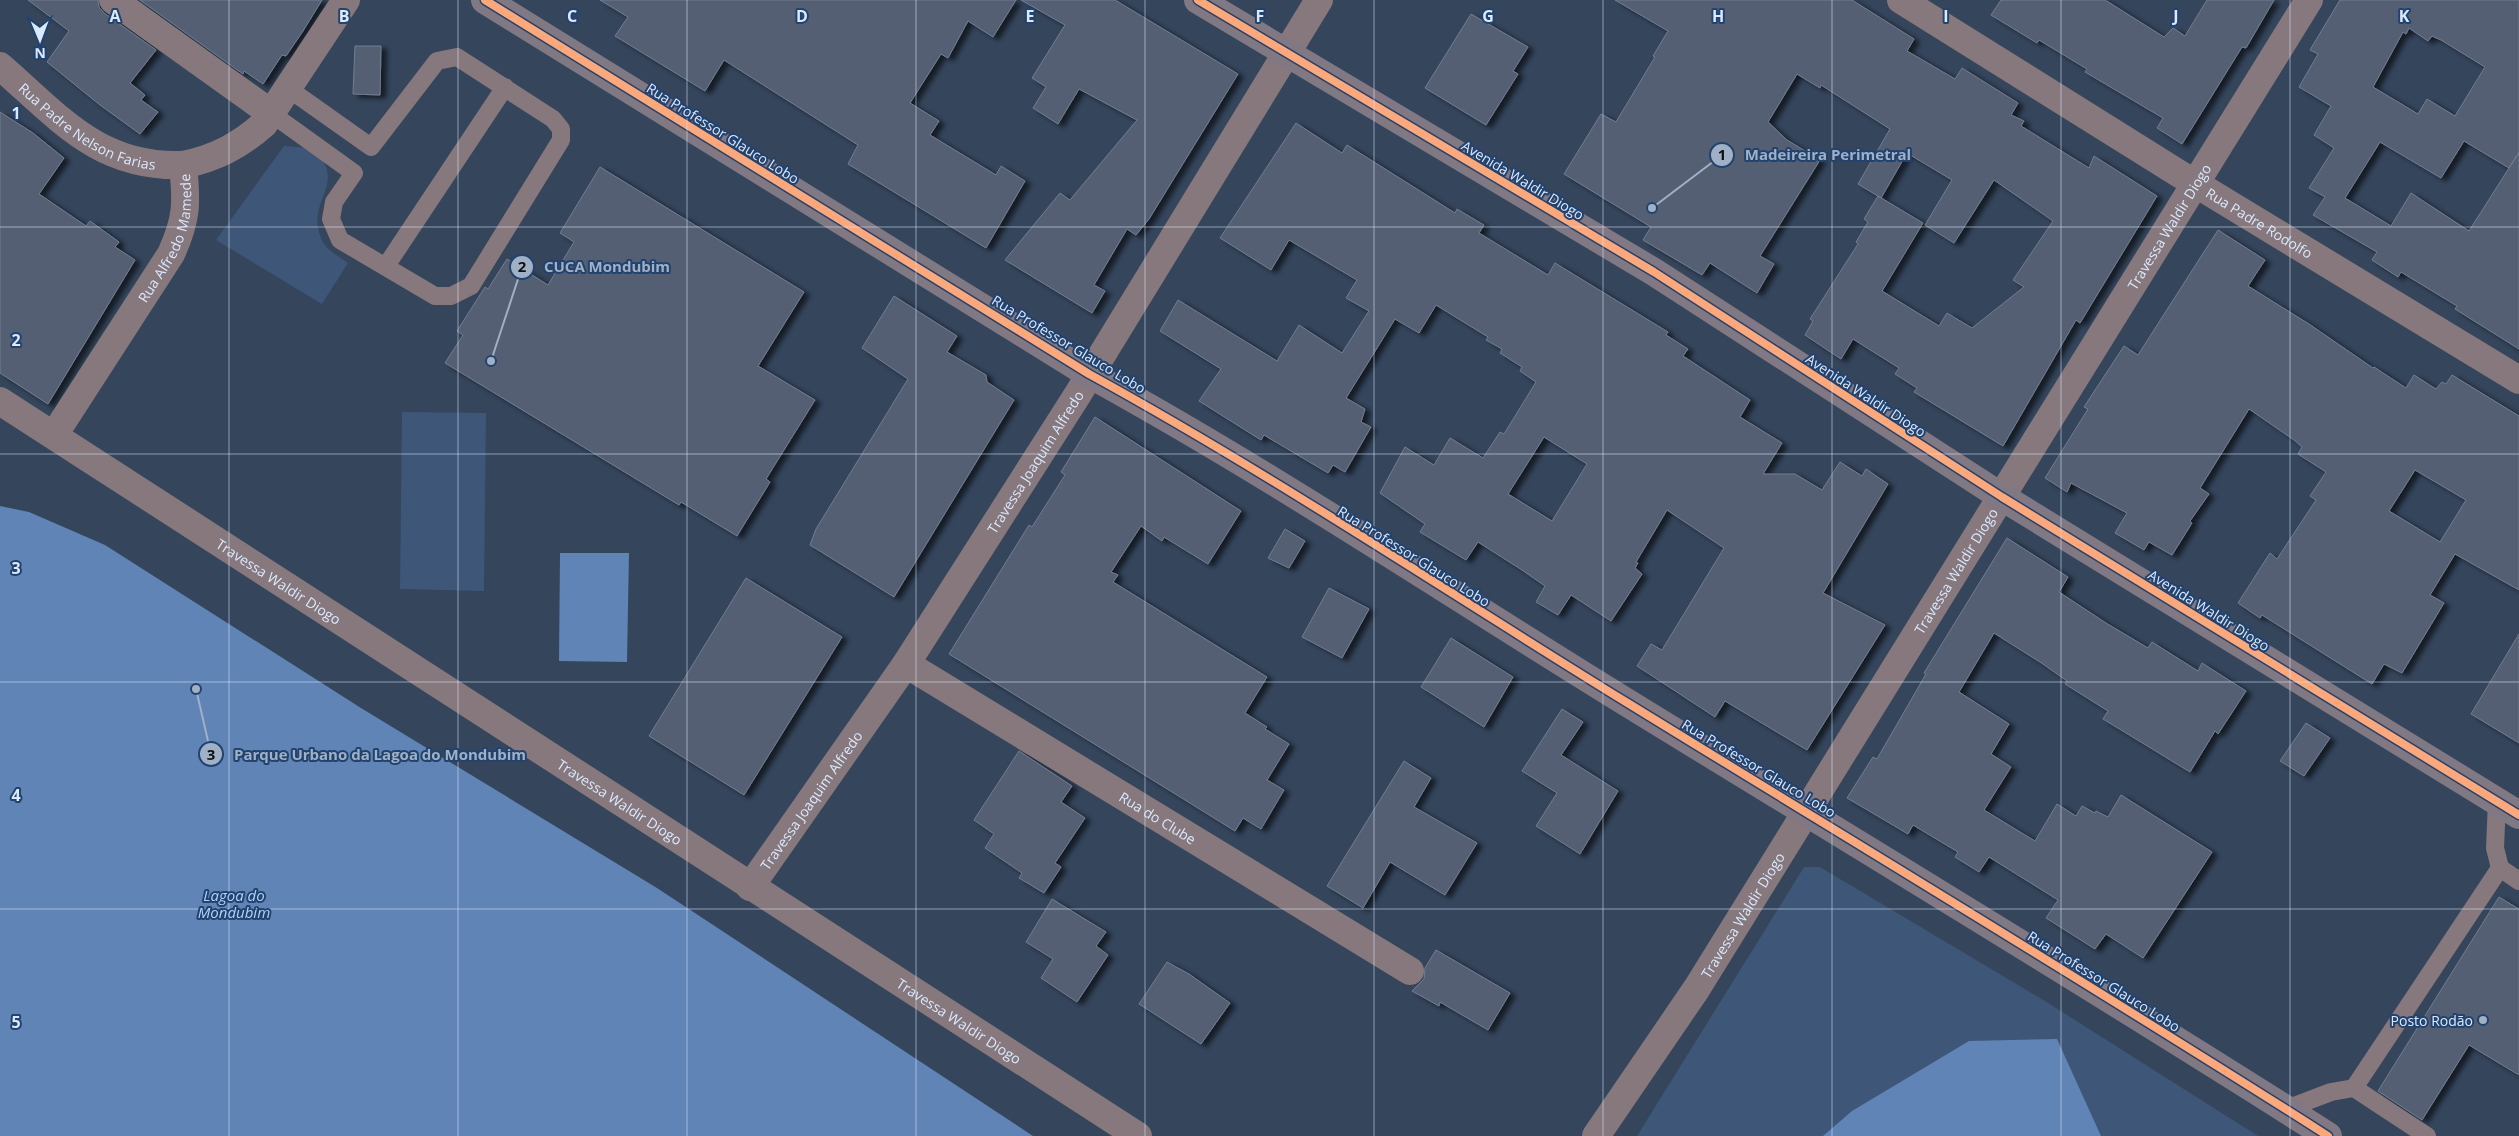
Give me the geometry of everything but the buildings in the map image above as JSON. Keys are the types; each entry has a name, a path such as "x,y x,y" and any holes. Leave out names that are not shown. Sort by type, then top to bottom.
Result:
{"main road":[{"name":"Rua Professor Glauco Lobo","path":"485,0 1090,374 1132,397 1241,463 1806,811 2328,1136"},
{"name":"Avenida Waldir Diogo","path":"1198,0 1654,272 2002,497 2508,808"}],"street":[{"path":"114,0 272,114"},
{"name":"Rua Alfredo Mamede","path":"54,435 171,254 181,232 186,213 183,165 228,152 247,140 272,114 346,0"},
{"name":"Travessa Joaquim Alfredo","path":"750,887 906,664 1090,374 1318,0"},
{"name":"Rua Padre Rodolfo","path":"1901,0 2194,183 2519,380"},
{"name":"Travessa Waldir Diogo","path":"1596,1136 1697,988 2309,0"},
{"name":"Rua Padre Nelson Farias","path":"0,66 60,119 105,150 131,161 157,166 183,165"},
{"name":"Travessa Waldir Diogo","path":"0,401 1138,1136"},
{"name":"Rua do Clube","path":"906,664 1410,971"}],"lane":[{"path":"272,114 354,173 334,202 331,219 334,230 340,240 435,296 451,296 471,286 561,140 561,129 553,119 457,57 437,61 371,147 288,89"},
{"path":"386,266 505,88"},
{"path":"2508,808 2495,848 2500,868 2519,881"},
{"path":"2354,1088 2500,868"},
{"path":"2286,1109 2331,1092 2354,1088 2427,1136"}],"shaded area":[{"path":"284,146 311,148 322,160 327,172 327,182 318,214 318,226 324,244 348,263 322,304 216,240"},
{"path":"402,412 486,413 484,591 400,589"},
{"path":"1804,867 1820,867 2045,1001 2258,1136 1637,1136"}],"water":[{"name":"Lagoa do Mondubim","path":"0,506 29,512 105,545 361,708 657,888 1033,1136 0,1136"},
{"path":"560,553 629,553 627,662 559,661"},
{"path":"2057,1039 2101,1136 1823,1136 1852,1111 1969,1041"}],"cycle path":[{"path":"485,0 1089,374 1293,493 2328,1136"},
{"path":"1198,0 1654,272 2002,497 2519,815"}],"place":[{"name":"Madeireira Perimetral","path":"1652,208"},
{"name":"CUCA Mondubim","path":"491,361"},
{"name":"Parque Urbano da Lagoa do Mondubim","path":"196,689"},
{"name":"Posto Rodão","path":"2483,1020"}]}
